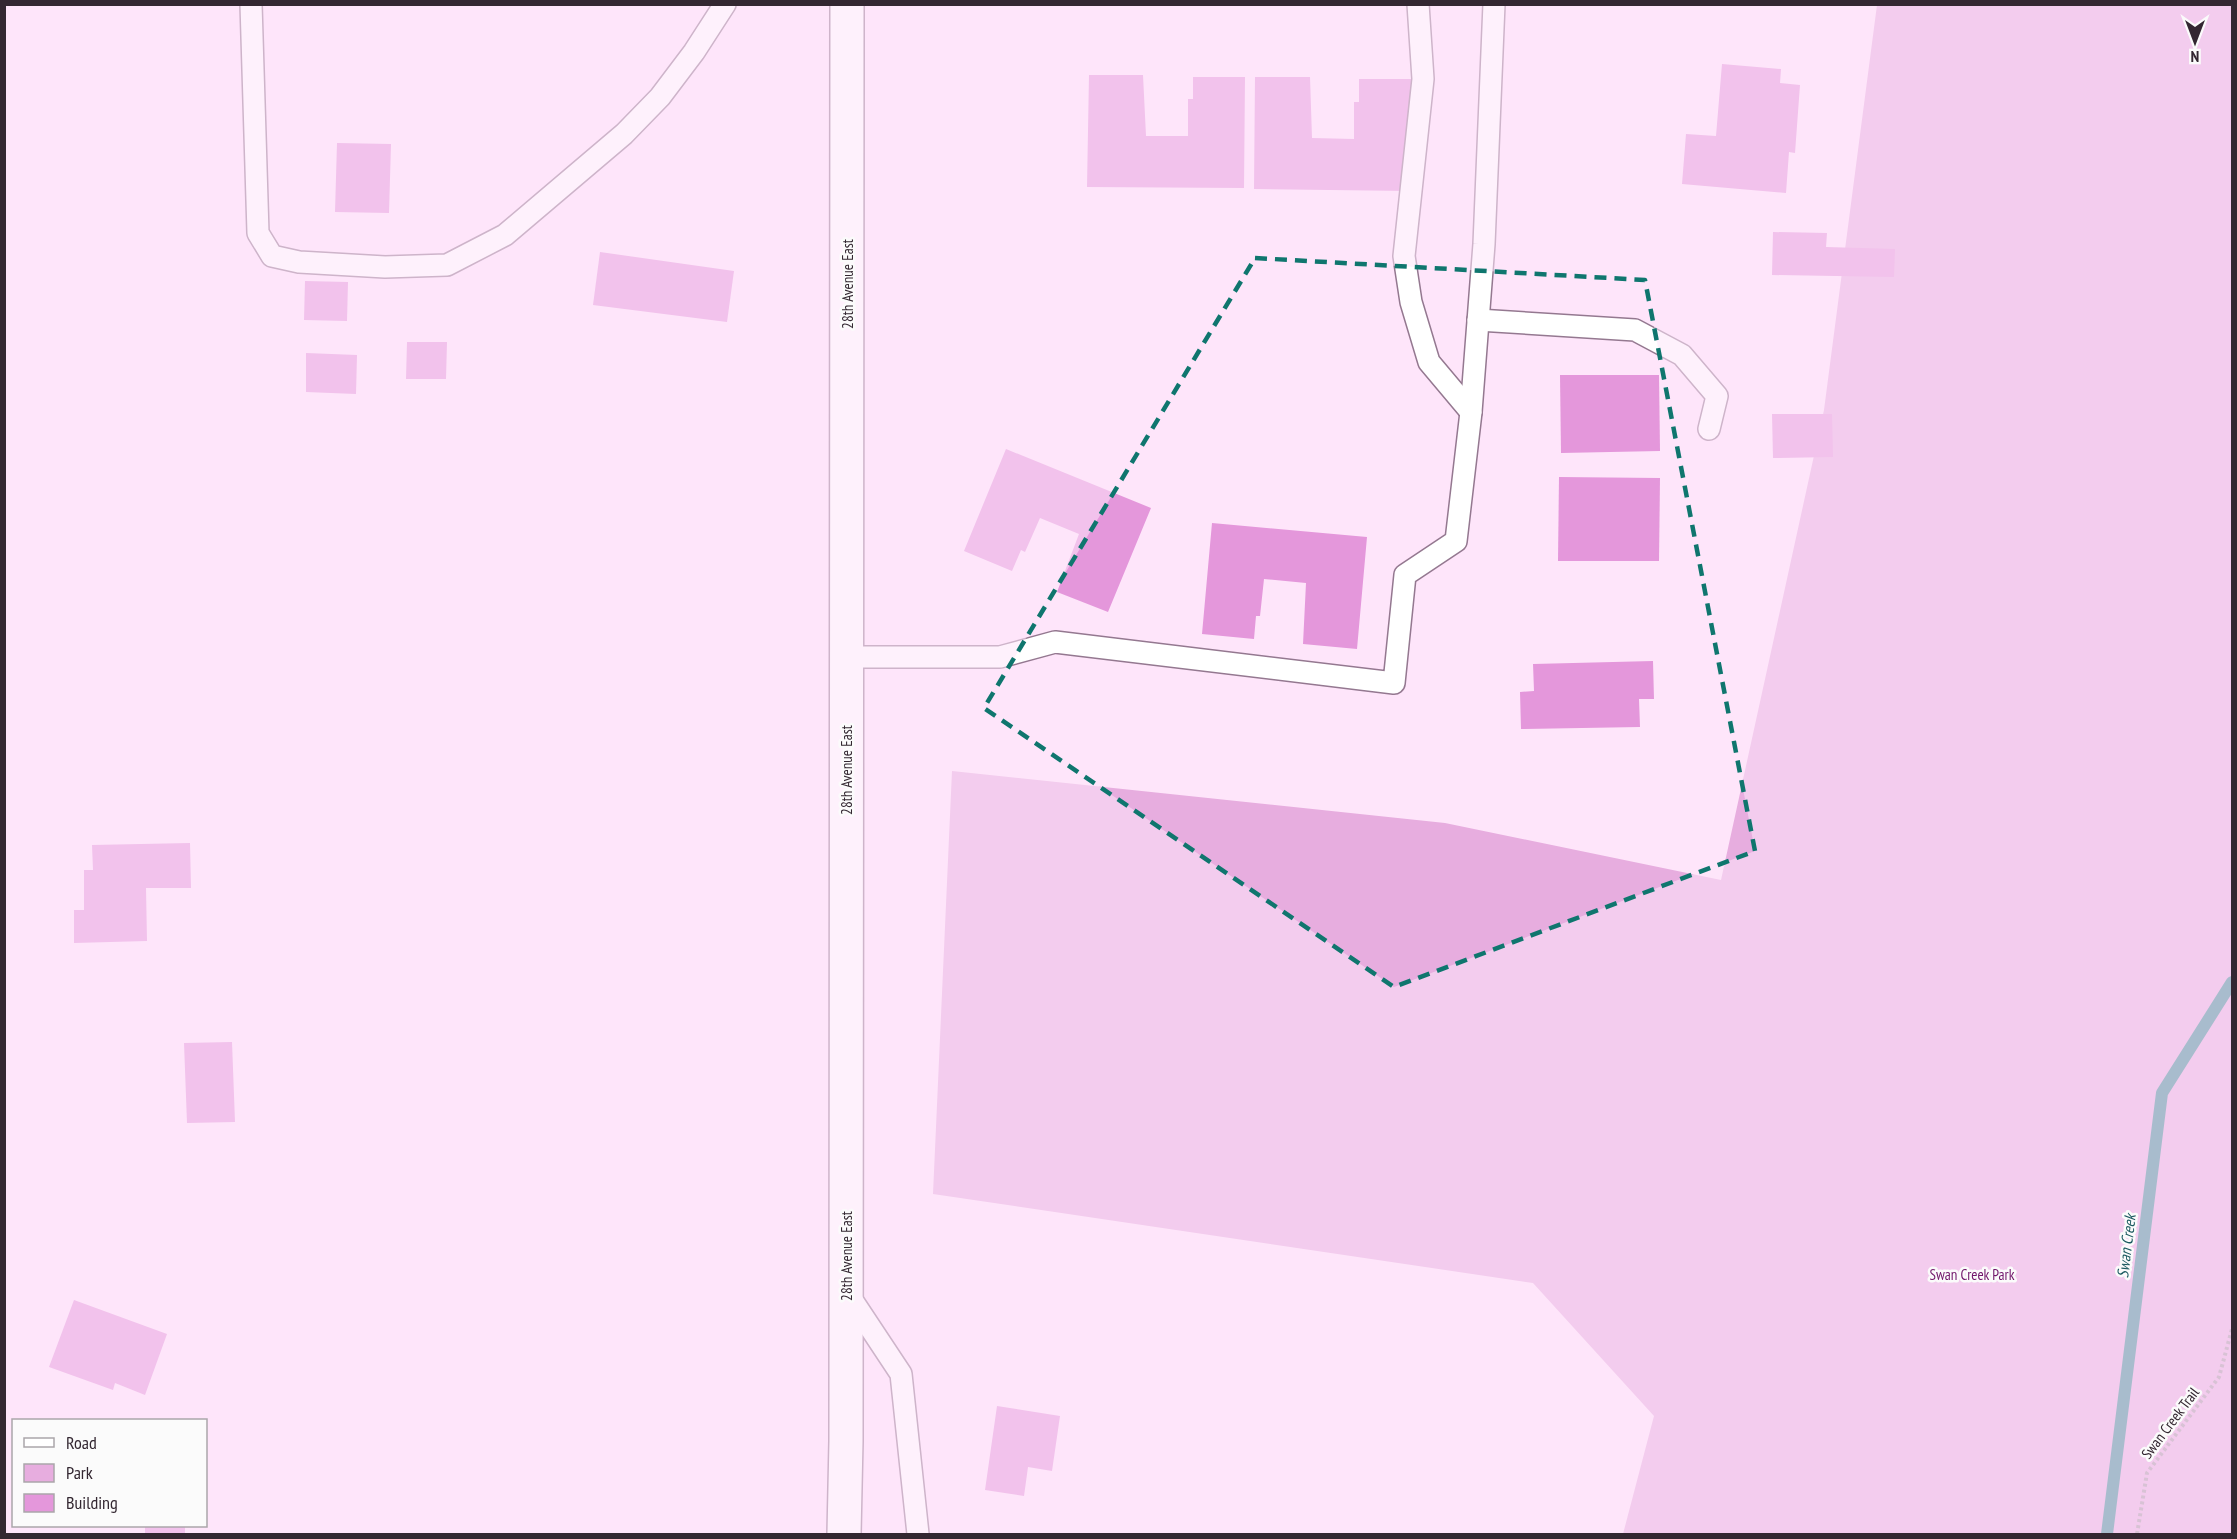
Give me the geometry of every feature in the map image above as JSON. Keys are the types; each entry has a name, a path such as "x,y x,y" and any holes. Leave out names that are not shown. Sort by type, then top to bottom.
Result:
{"street":[{"name":"28th Avenue East","path":"844,1534 847,4"}],"lane":[{"path":"251,4 258,233 272,256 299,262 385,267 447,265 505,235 624,134 660,97 694,52 725,4"},
{"path":"1418,4 1423,79 1404,256 1411,302 1429,362 1471,412"},
{"path":"846,657 1000,657 1054,642 1394,683 1405,576 1456,541 1471,412 1484,244 1494,4"},
{"path":"1478,320 1635,330 1682,355 1718,396 1709,429"},
{"path":"846,1291 901,1374 918,1534"}],"path":[{"name":"Swan Creek Trail","path":"2138,1534 2147,1473 2219,1377 2232,1329"}],"highlighted area":[{"path":"1255,258 1645,280 1755,851 1394,987 984,708"}],"green space":[{"name":"Swan Creek Park","path":"1877,5 2232,5 2232,1534 1623,1534 1654,1416 1533,1283 933,1194 952,771 1445,823 1721,880 1824,410"}],"building":[{"path":"1722,64 1781,69 1780,83 1800,85 1795,153 1789,152 1786,193 1682,184 1686,134 1716,136"},
{"path":"1089,75 1143,75 1146,136 1188,136 1188,99 1193,99 1193,77 1245,77 1244,188 1087,187"},
{"path":"1255,77 1310,77 1312,138 1354,139 1354,102 1359,102 1359,79 1411,79 1410,191 1254,189"},
{"path":"337,143 391,144 389,213 335,212"},
{"path":"1773,232 1827,233 1826,247 1895,249 1894,277 1772,275"},
{"path":"600,252 734,271 727,322 593,305"},
{"path":"305,281 348,282 347,321 304,320"},
{"path":"407,342 447,342 446,379 406,379"},
{"path":"306,353 357,355 356,394 306,392"},
{"path":"1560,375 1659,375 1660,451 1561,453"},
{"path":"1772,414 1832,414 1833,457 1773,458"},
{"path":"1006,449 1151,508 1108,612 1057,592 1079,534 1040,518 1025,552 1021,550 1012,571 964,551"},
{"path":"1559,477 1660,478 1659,561 1558,561"},
{"path":"1212,523 1367,537 1357,649 1303,644 1306,583 1264,579 1260,616 1256,616 1254,639 1202,634"},
{"path":"1653,661 1654,699 1639,699 1640,727 1521,729 1520,692 1534,691 1533,664"},
{"path":"190,843 191,888 146,888 147,941 74,943 74,910 84,910 84,870 93,870 92,845"},
{"path":"232,1042 235,1122 187,1123 184,1043"},
{"path":"74,1300 167,1334 145,1395 115,1383 113,1390 49,1367"},
{"path":"997,1406 1060,1416 1052,1471 1028,1467 1024,1496 985,1490"},
{"path":"145,1527 185,1527 185,1534 145,1534"}],"waterway":[{"name":"Swan Creek","path":"2107,1534 2162,1093 2232,982"}]}
